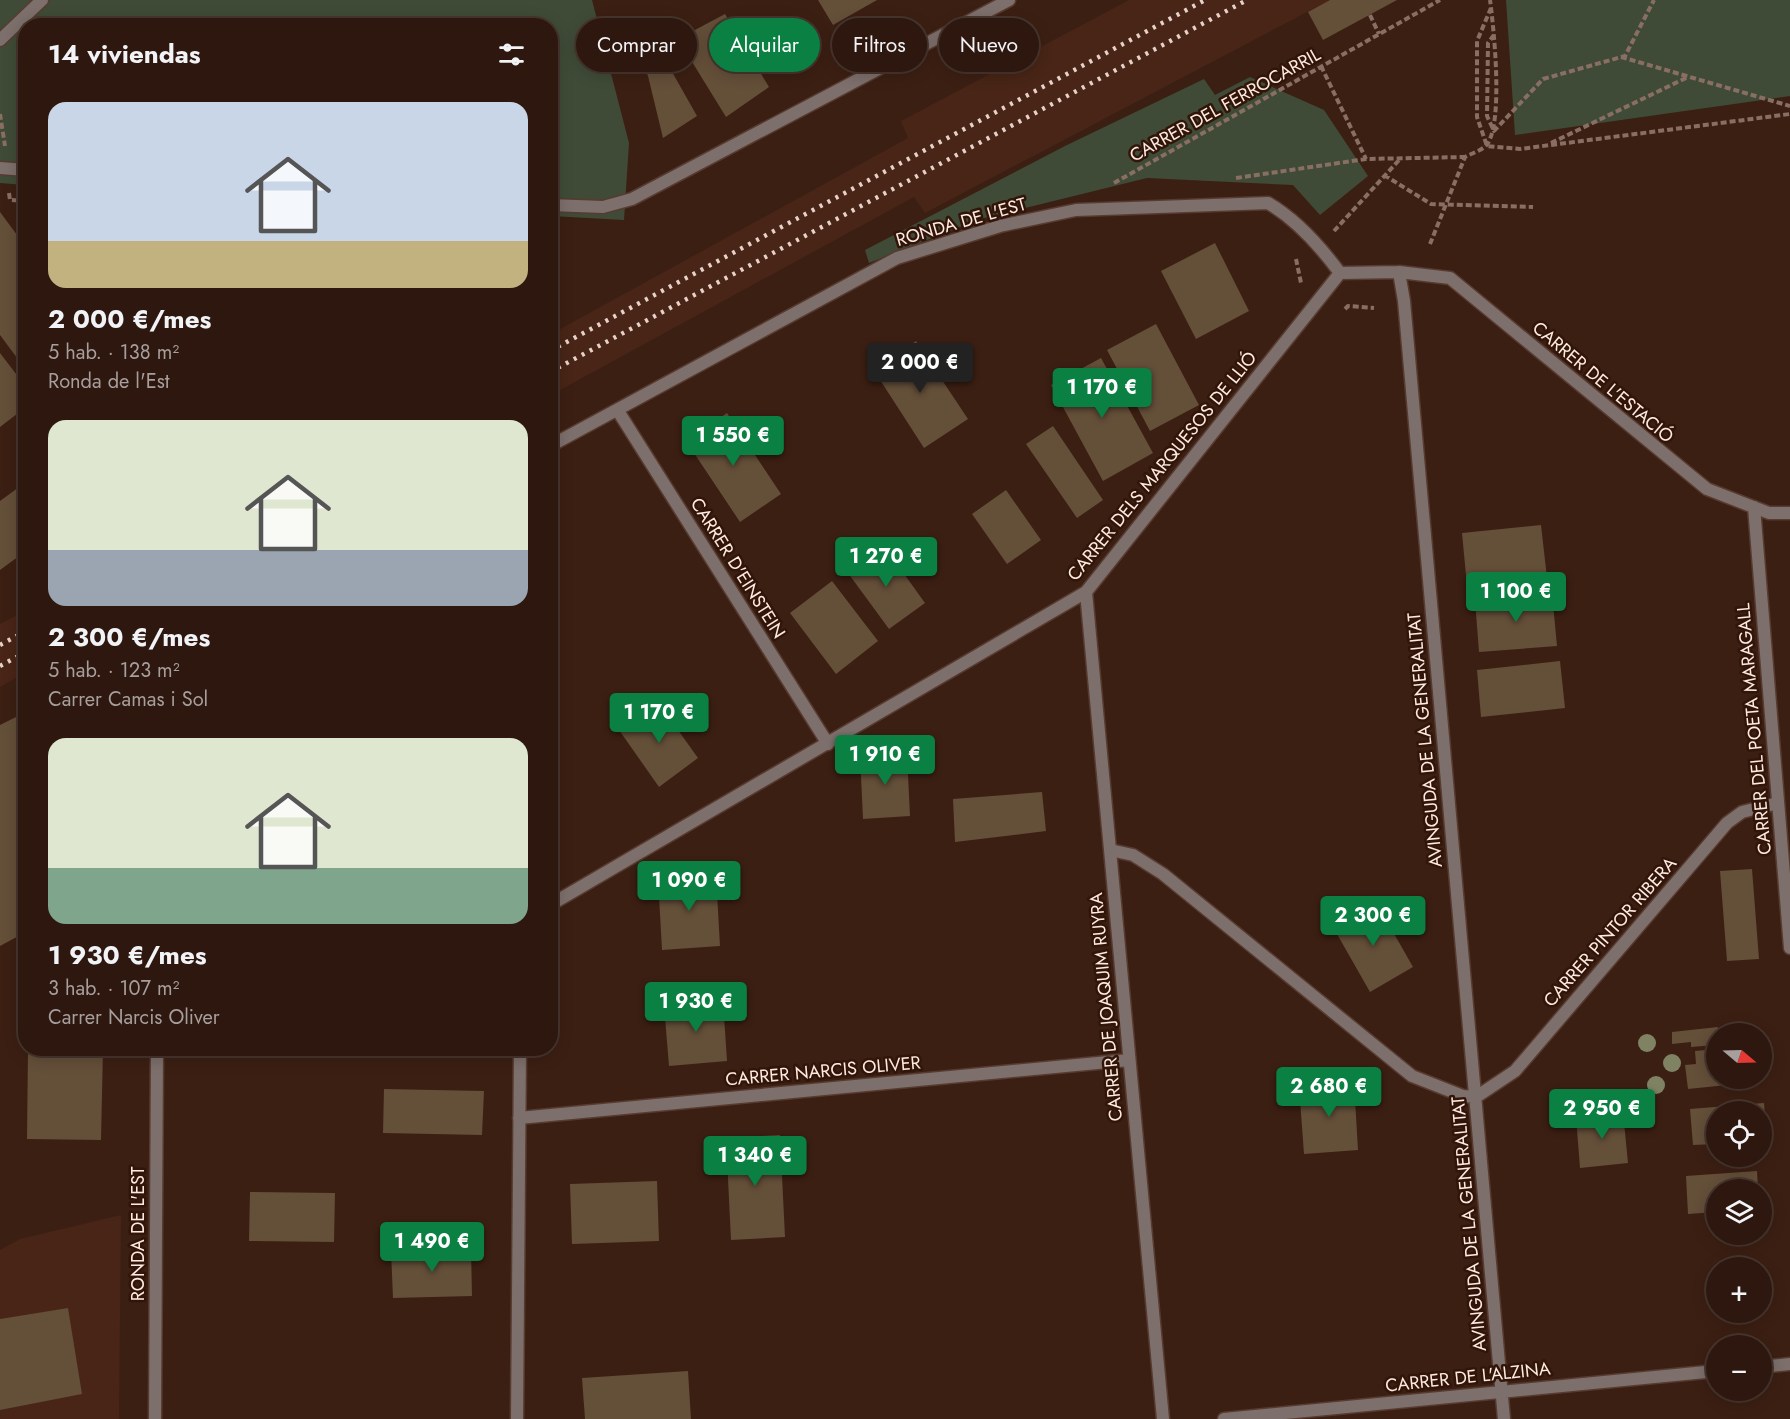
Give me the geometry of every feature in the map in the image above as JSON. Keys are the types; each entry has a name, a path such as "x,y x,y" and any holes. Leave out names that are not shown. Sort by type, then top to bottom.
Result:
{"street":[{"path":"23,18 42,0"},
{"path":"558,205 603,207 632,199 1009,0"},
{"path":"0,40 18,23"},
{"path":"0,168 18,169"},
{"name":"RONDA DE L'EST","path":"558,442 897,258 1000,226 1076,210 1268,203 1282,211 1319,245 1340,273"},
{"path":"1340,273 1399,272"},
{"name":"CARRER DE L'ESTACIÓ","path":"1399,272 1450,278 1707,489 1768,513 1790,513"},
{"name":"AVINGUDA DE LA GENERALITAT","path":"1399,272 1404,301 1504,1419"},
{"name":"CARRER DELS MARQUESOS DE LLIÓ","path":"558,900 1086,592 1340,273"},
{"name":"CARRER D'EINSTEIN","path":"618,411 828,744"},
{"name":"CARRER DEL POETA MARAGALL","path":"1755,507 1790,948"},
{"name":"CARRER DE JOAQUIM RUYRA","path":"1086,592 1163,1419"},
{"name":"CARRER PINTOR RIBERA","path":"1476,1097 1515,1071 1727,823 1742,812 1778,803"},
{"path":"1110,850 1133,855 1162,874 1412,1076 1463,1096 1476,1097"},
{"name":"RONDA DE L'EST","path":"155,1419 157,1056"},
{"path":"516,1419 520,1056"},
{"name":"CARRER NARCIS OLIVER","path":"519,1118 1129,1060"},
{"path":"1772,1366 1790,1364"},
{"name":"CARRER DE L'ALZINA","path":"1224,1419 1706,1372"}],"path":[{"name":"CARRER DEL FERROCARRIL","path":"1104,188 1440,0"},
{"path":"1490,0 1494,35 1494,131"},
{"path":"1487,146 1494,131 1543,80 1625,56 1654,0"},
{"path":"1487,146 1477,117 1477,41 1491,8"},
{"path":"1370,15 1379,34"},
{"path":"1494,35 1488,43 1486,116 1494,131"},
{"path":"1621,57 1790,106"},
{"path":"1321,66 1366,159"},
{"path":"1546,146 1688,76"},
{"path":"0,114 5,150"},
{"path":"1225,179 1366,159 1465,157 1487,146 1520,149 1790,114"},
{"path":"1430,244 1465,157"},
{"path":"1332,233 1400,158"},
{"path":"1384,176 1431,204 1533,207"},
{"path":"10,200 18,200"},
{"path":"1342,313 1348,306 1374,308"}],"shaded area":[{"path":"1129,0 1330,0 925,213 914,197 558,391 558,330 908,138 901,121 993,72 1039,72 1039,48"},
{"path":"18,615 18,677 0,687 0,624"},
{"path":"121,1215 119,1419 0,1419 0,1250 20,1239"}],"green space":[{"path":"0,0 592,0 597,18 576,18 576,72 611,72 629,143 624,220 558,216 558,18 18,18 18,184 0,183"},
{"path":"1506,0 1790,0 1790,96 1515,135"},
{"path":"1250,77 1324,110 1368,176 1320,215 1293,185 1147,178 980,219 869,263 865,250 1065,146 1204,79 1215,95"}],"building":[{"path":"818,0 877,0 845,18 832,18 832,23"},
{"path":"1330,0 1397,0 1323,40 1308,12"},
{"path":"709,23 709,72 760,72 769,87 726,117 697,70 697,29"},
{"path":"646,72 672,72 697,116 663,138"},
{"path":"0,212 18,236 18,359 0,335"},
{"path":"1215,243 1249,311 1196,339 1161,271"},
{"path":"1156,324 1199,405 1150,431 1107,350"},
{"path":"916,341 968,419 924,448 873,369"},
{"path":"0,353 18,377 18,413 0,427"},
{"path":"1101,358 1153,453 1103,481 1051,385"},
{"path":"727,413 781,494 740,522 686,441"},
{"path":"1053,426 1103,500 1077,518 1026,444"},
{"path":"18,488 18,557 0,570 0,501"},
{"path":"1006,490 1041,540 1007,564 972,514"},
{"path":"1541,525 1547,578 1467,586 1462,533"},
{"path":"884,546 925,603 889,629 848,573"},
{"path":"832,581 878,641 836,674 790,613"},
{"path":"1552,593 1557,646 1479,652 1475,600"},
{"path":"1560,661 1565,708 1481,717 1477,670"},
{"path":"658,702 698,758 659,787 619,730"},
{"path":"18,716 18,936 0,946 0,725"},
{"path":"907,754 910,816 863,819 860,755"},
{"path":"1042,792 1046,831 955,842 953,799"},
{"path":"1752,869 1759,959 1727,961 1720,871"},
{"path":"716,875 720,946 662,950 658,878"},
{"path":"1376,902 1413,967 1370,992 1333,927"},
{"path":"723,1001 727,1061 669,1066 664,1005"},
{"path":"1706,1028 1706,1046 1691,1047 1691,1042 1672,1044 1672,1032"},
{"path":"1706,1050 1706,1087 1688,1089 1685,1065 1696,1064 1695,1051"},
{"path":"28,1056 103,1056 101,1140 27,1139"},
{"path":"1354,1083 1358,1150 1304,1154 1299,1086"},
{"path":"384,1089 484,1091 482,1135 383,1133"},
{"path":"1706,1108 1706,1144 1693,1145 1690,1109"},
{"path":"1623,1112 1628,1163 1580,1168 1576,1117"},
{"path":"780,1135 785,1237 731,1240 726,1138"},
{"path":"1757,1171 1757,1179 1706,1179 1706,1213 1688,1214 1686,1176"},
{"path":"657,1181 659,1241 572,1244 570,1184"},
{"path":"250,1192 335,1193 334,1242 249,1241"},
{"path":"471,1249 472,1296 393,1298 391,1251"},
{"path":"68,1308 82,1394 0,1410 0,1319"},
{"path":"688,1371 691,1419 585,1419 582,1378"}],"railway":[{"path":"558,347 1205,0"},
{"path":"558,368 1247,0"},
{"path":"0,645 18,635"},
{"path":"0,666 18,656"}]}
